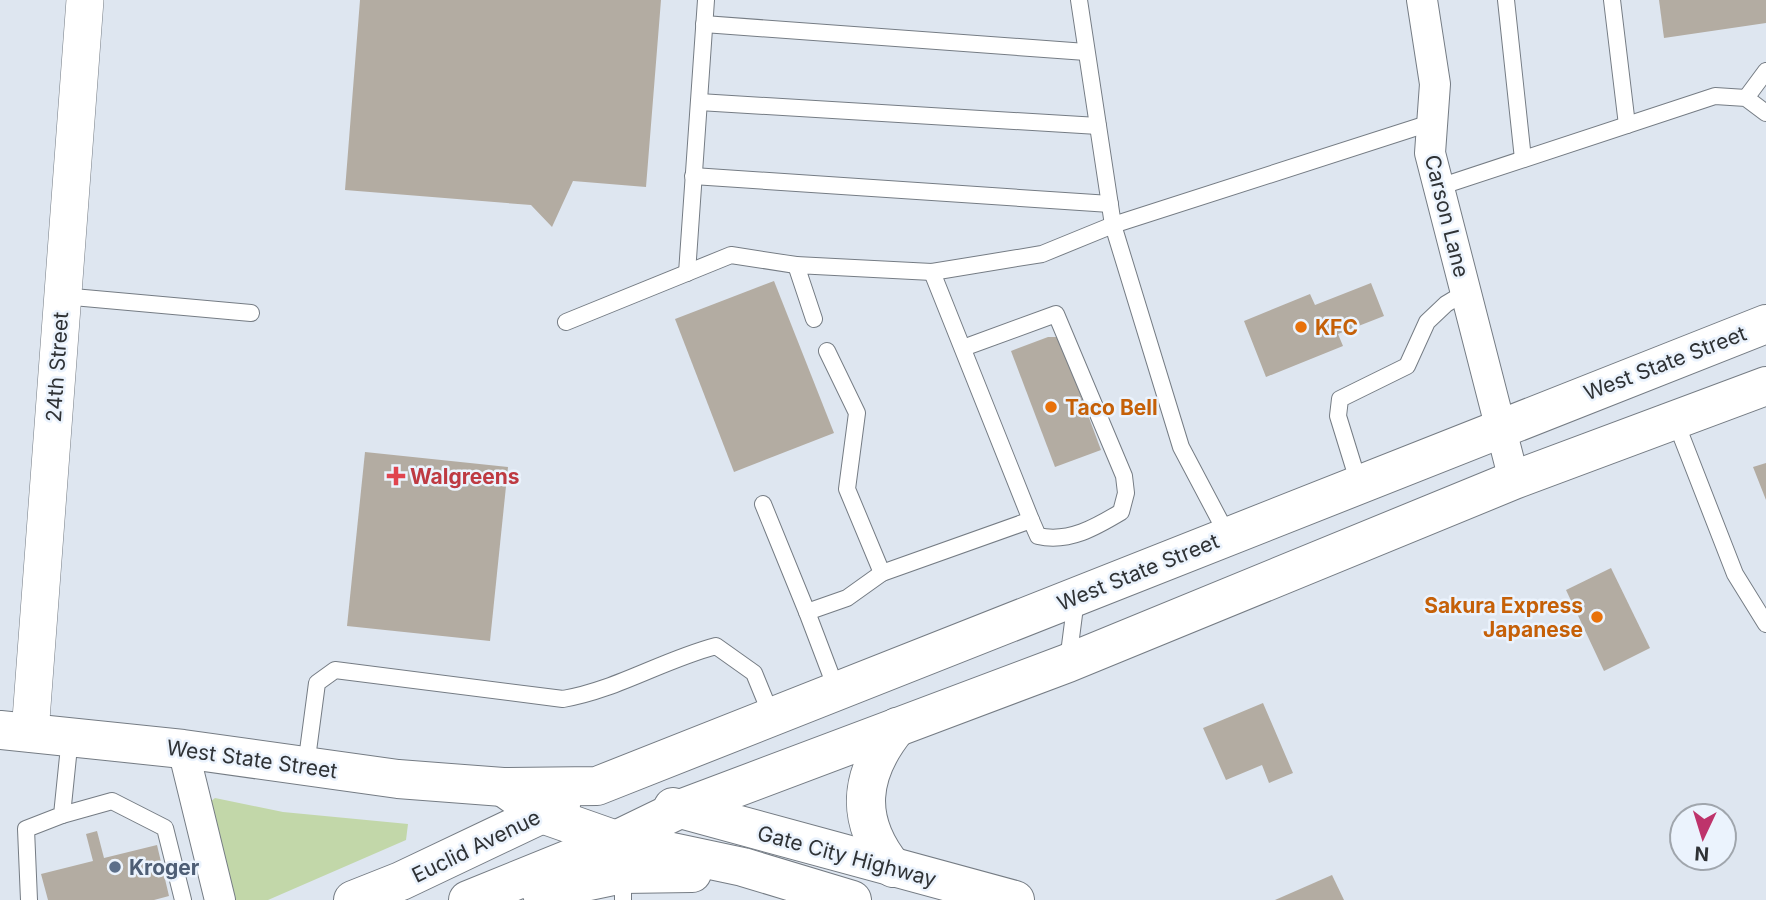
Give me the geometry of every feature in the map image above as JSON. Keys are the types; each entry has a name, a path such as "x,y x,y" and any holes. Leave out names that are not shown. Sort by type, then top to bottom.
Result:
{"main road":[{"name":"West State Street","path":"15,732 183,749 398,779 503,787 597,786 1766,324"},
{"path":"476,897 621,871 680,808 1068,663 1514,480 1766,386"},
{"path":"893,868 876,847 867,818 866,794 870,769 881,747 897,727"},
{"name":"Gate City Highway","path":"597,786 1015,900"},
{"name":"Euclid Avenue","path":"353,900 401,881 597,786"},
{"path":"503,787 621,871"},
{"name":"Gate City Highway","path":"621,871 699,873 743,867 852,900"}],"street":[{"name":"24th Street","path":"15,732 62,296 85,0"},
{"name":"Carson Lane","path":"1422,0 1435,84 1430,122 1430,153 1514,480"},
{"path":"183,749 219,900"}],"lane":[{"path":"687,273 706,0"},
{"path":"1079,0 1113,225 1181,447 1228,536"},
{"path":"1506,0 1524,159"},
{"path":"1612,0 1627,125"},
{"path":"704,24 1086,52"},
{"path":"1746,98 1766,71"},
{"path":"1439,187 1715,96 1746,98 1766,113"},
{"path":"699,102 1098,126"},
{"path":"566,322 731,255 796,265 932,272 1042,254 1113,225 1430,122"},
{"path":"693,176 1110,204"},
{"path":"796,265 814,319"},
{"path":"932,272 1038,536 1054,540 1092,530 1121,512 1126,493 1124,476 1056,314 963,348"},
{"path":"1359,485 1338,416 1340,399 1407,366 1427,322 1446,304 1466,292"},
{"path":"62,296 251,313"},
{"path":"827,351 856,413 847,489 882,573"},
{"path":"1675,420 1735,574 1766,624"},
{"path":"763,504 837,691"},
{"path":"807,612 847,598 882,573 1031,520"},
{"path":"1068,663 1076,597"},
{"path":"306,765 317,683 335,670 563,699 591,694 684,654 716,646 754,673 772,717"},
{"path":"62,815 70,737"},
{"path":"29,900 26,829 62,815 113,801 165,828 183,900"}],"green space":[{"path":"215,798 283,812 408,824 406,840 268,900 229,900 210,802"}],"building":[{"path":"360,0 661,0 646,187 573,181 552,227 531,205 345,190"},
{"path":"1659,0 1766,0 1766,23 1664,38"},
{"path":"774,281 834,433 734,472 675,319"},
{"name":"KFC","path":"1371,283 1384,316 1338,334 1343,346 1266,377 1244,321 1310,294 1315,305"},
{"path":"1048,337 1059,337 1101,450 1055,467 1011,351"},
{"name":"Walgreens","path":"365,452 508,467 490,641 347,626"},
{"path":"1766,463 1766,500 1753,467"},
{"path":"1611,568 1650,648 1604,671 1566,590"},
{"path":"1263,703 1293,773 1269,783 1262,765 1226,780 1203,728"},
{"name":"Kroger","path":"97,831 104,858 157,845 169,896 154,900 48,900 41,874 93,861 86,834"},
{"path":"1332,875 1344,900 1275,900"}],"place":[{"name":"KFC","path":"1301,327"},
{"name":"Taco Bell","path":"1051,407"},
{"name":"Walgreens","path":"396,476"},
{"name":"Sakura Express Japanese","path":"1597,617"},
{"name":"Kroger","path":"115,867"}]}
